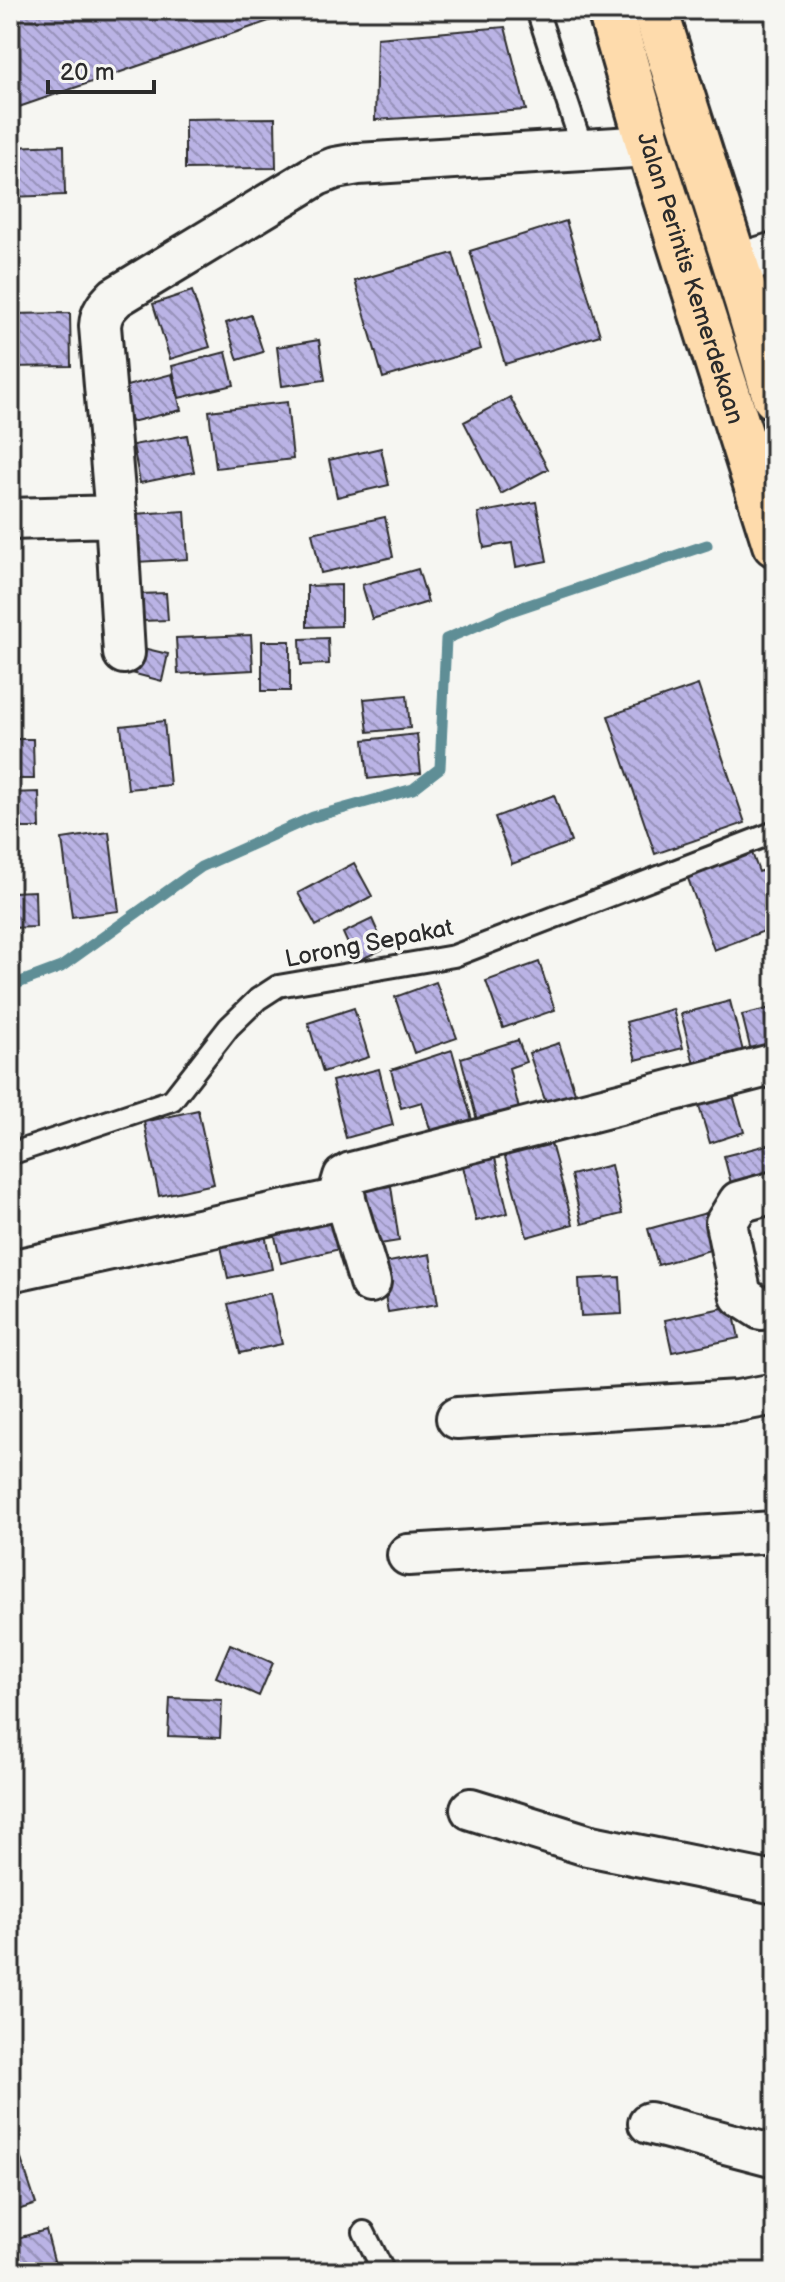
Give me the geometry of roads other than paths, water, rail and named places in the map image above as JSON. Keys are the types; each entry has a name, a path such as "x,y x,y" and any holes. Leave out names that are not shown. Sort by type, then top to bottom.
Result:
{"highway":[{"name":"Jalan Perintis Kemerdekaan","path":"610,10 649,146 775,544"},
{"path":"655,10 755,259 775,397"}],"street":[{"path":"124,653 100,326 105,308 116,297 317,175 335,168 649,146"},
{"path":"10,519 116,516"},
{"path":"370,1282 341,1181 351,1173 775,1064"},
{"path":"775,1192 739,1202 726,1223 741,1296 761,1309 775,1306"},
{"path":"10,1271 345,1198"},
{"path":"457,1418 738,1401 775,1394"},
{"path":"408,1555 775,1532"},
{"path":"471,1809 587,1845 775,1883"},
{"path":"649,2123 775,2156"}],"lane":[{"path":"537,10 583,150"},
{"name":"Lorong Sepakat","path":"10,1154 172,1100 229,1027 258,999 278,986 454,956 775,832"},
{"path":"364,2232 384,2272"}],"waterway":[{"path":"10,986 61,967 201,867 313,817 413,789 440,768 446,639 511,611 707,545"}]}
